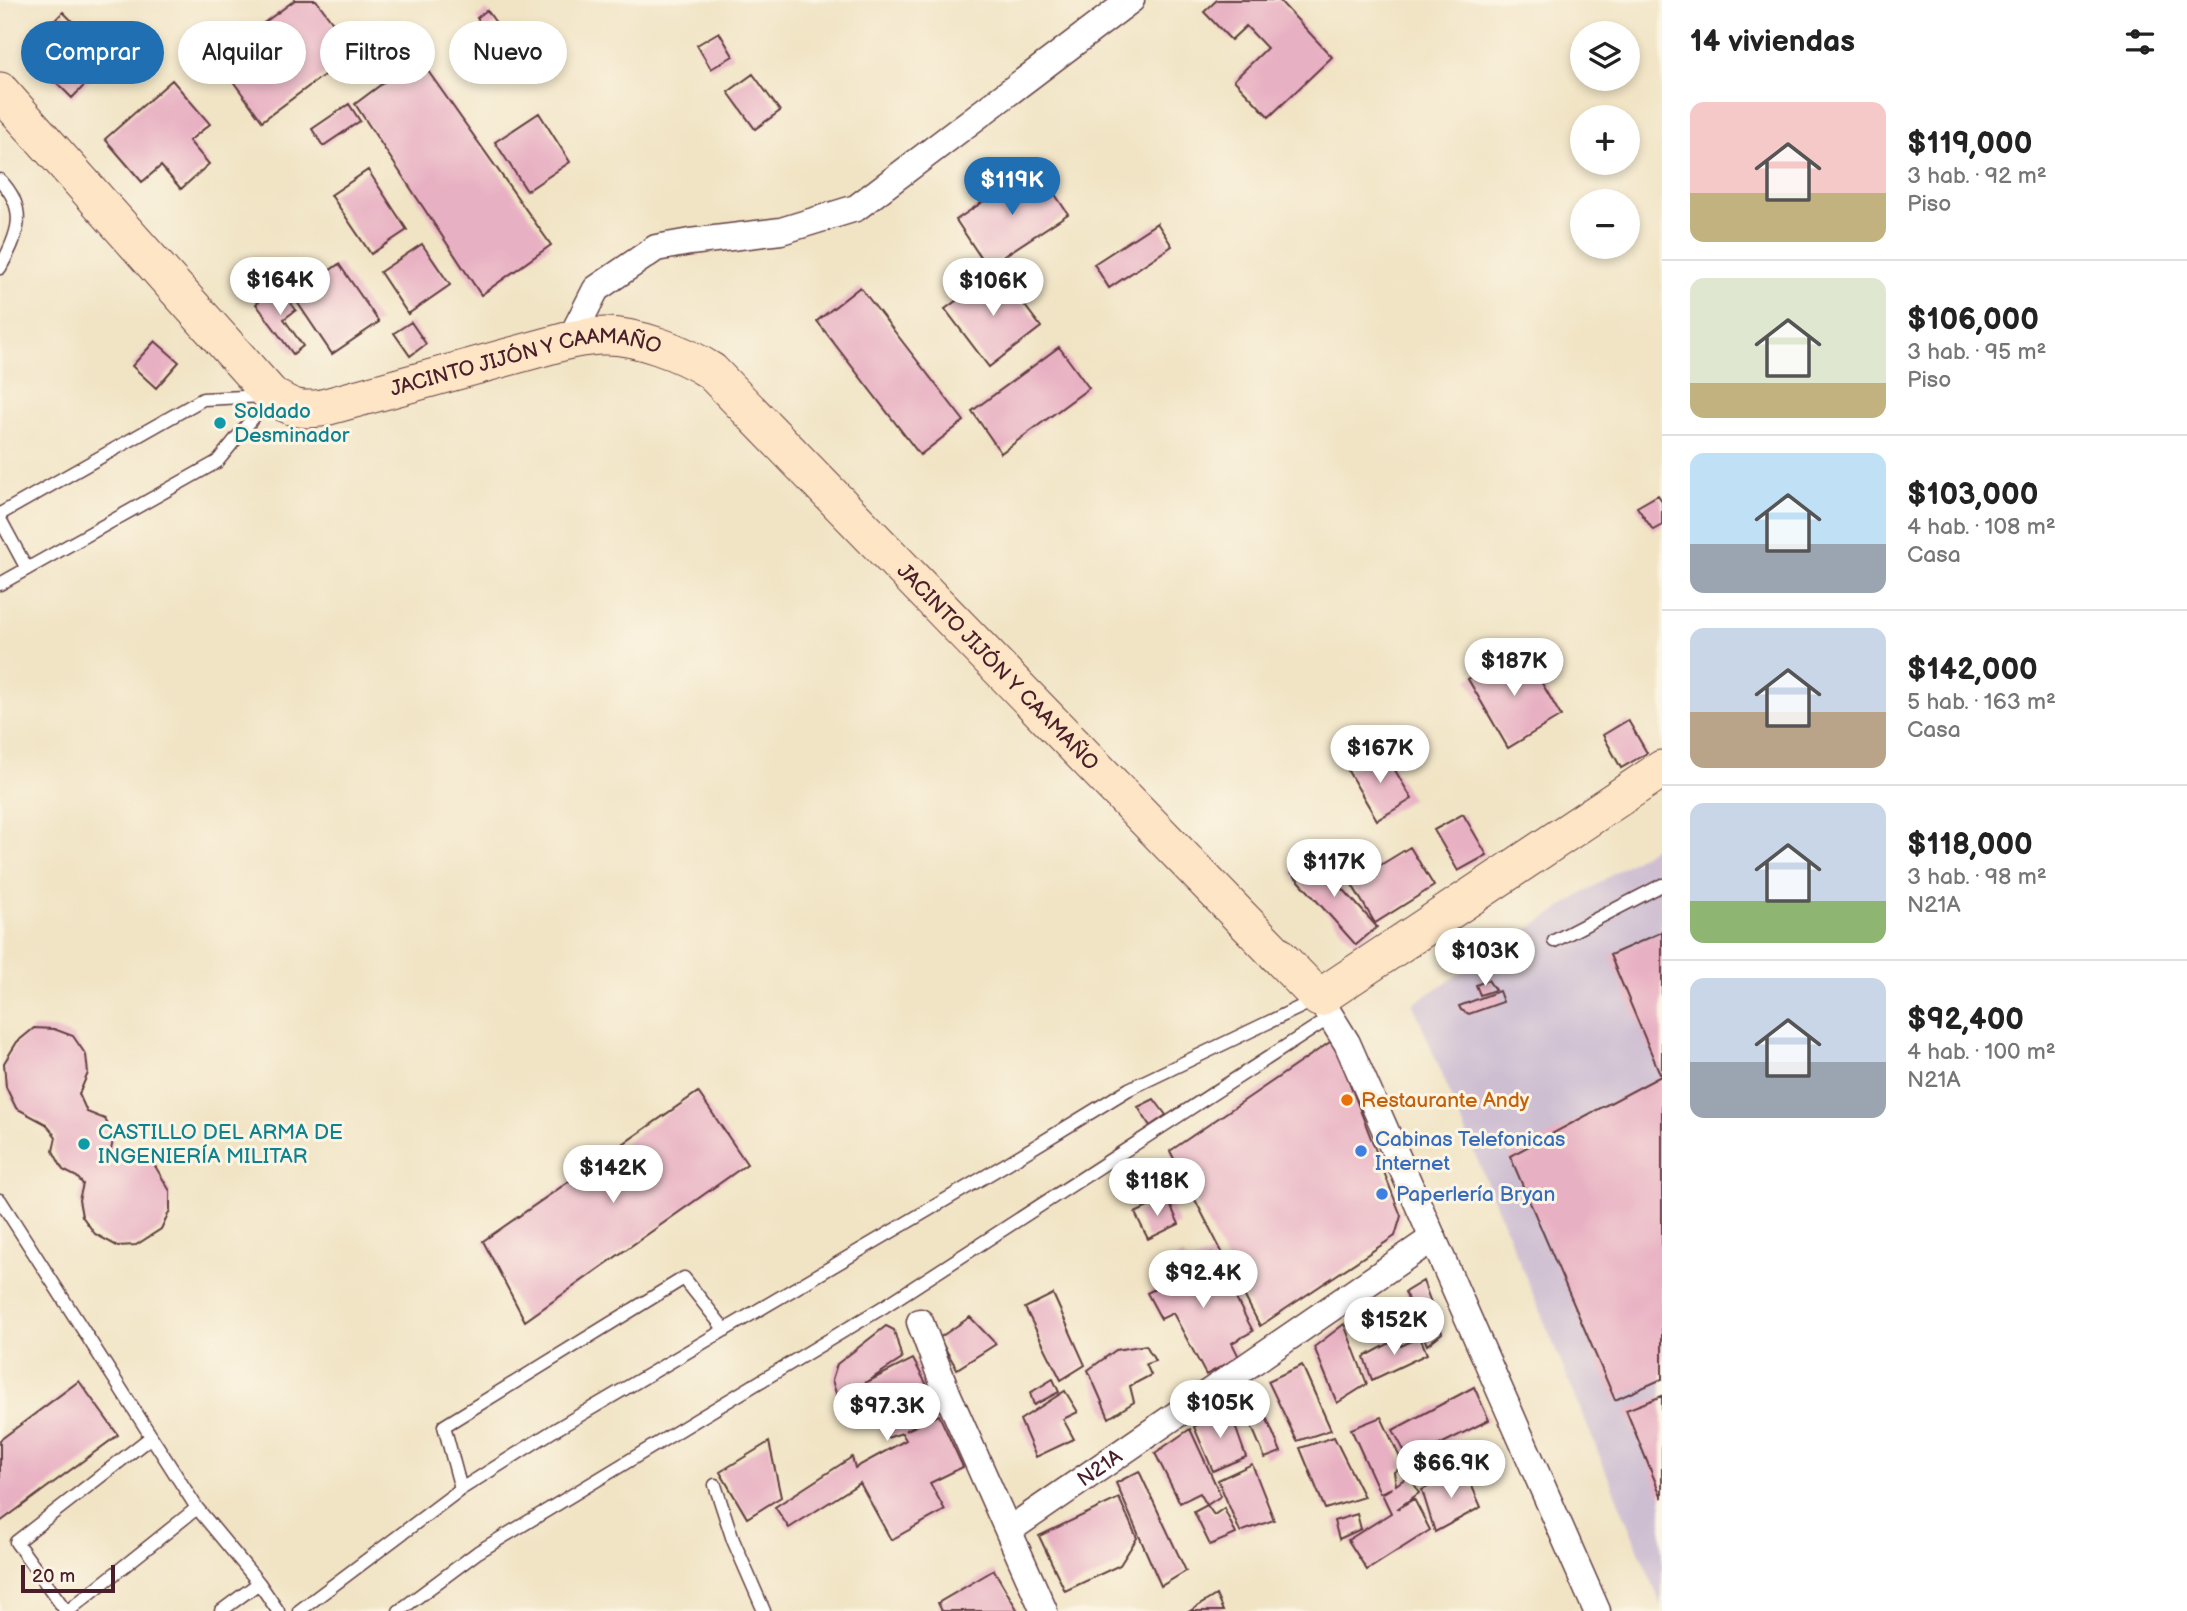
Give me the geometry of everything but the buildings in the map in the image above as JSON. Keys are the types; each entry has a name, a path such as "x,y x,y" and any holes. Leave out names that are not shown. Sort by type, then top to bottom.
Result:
{"street":[{"path":"570,340 596,289 656,248 781,231 856,208 1131,0"},
{"path":"0,91 271,396"},
{"name":"JACINTO JIJÓN Y CAAMAÑO","path":"271,396 288,406 304,410 322,408 570,340 604,335 642,342 691,358 711,371 1325,1008"},
{"path":"1597,1611 1348,1043 1325,1008 1662,769"},
{"name":"N21A","path":"1009,1530 1433,1238"},
{"path":"920,1322 947,1393 1044,1611"}],"lane":[{"path":"0,180 14,198 18,210 17,234 4,251 0,268"},
{"name":"JACINTO JIJÓN Y CAAMAÑO","path":"0,517 203,399 271,396"},
{"path":"0,584 216,462 271,396"},
{"path":"0,517 27,569"},
{"path":"1554,941 1662,885"},
{"path":"299,1611 461,1489 553,1431 1129,1089 1325,1008"},
{"path":"399,1611 478,1552 885,1306 1325,1008"},
{"path":"0,1200 197,1508 259,1583 278,1611"},
{"path":"461,1489 444,1426 684,1278 725,1330"},
{"path":"151,1437 16,1542 67,1611 197,1508"},
{"path":"715,1485 733,1540 764,1611"},
{"path":"221,1611 259,1583"}],"shaded area":[{"path":"1662,842 1662,1607 1413,1004"}],"place":[{"name":"Soldado Desminador","path":"220,423"},
{"name":"Restaurante Andy","path":"1347,1100"},
{"name":"CASTILLO DEL ARMA DE INGENIERÍA MILITAR","path":"84,1144"},
{"name":"Cabinas Telefonicas Internet","path":"1361,1151"},
{"name":"Paperlería Bryan","path":"1382,1194"}]}
